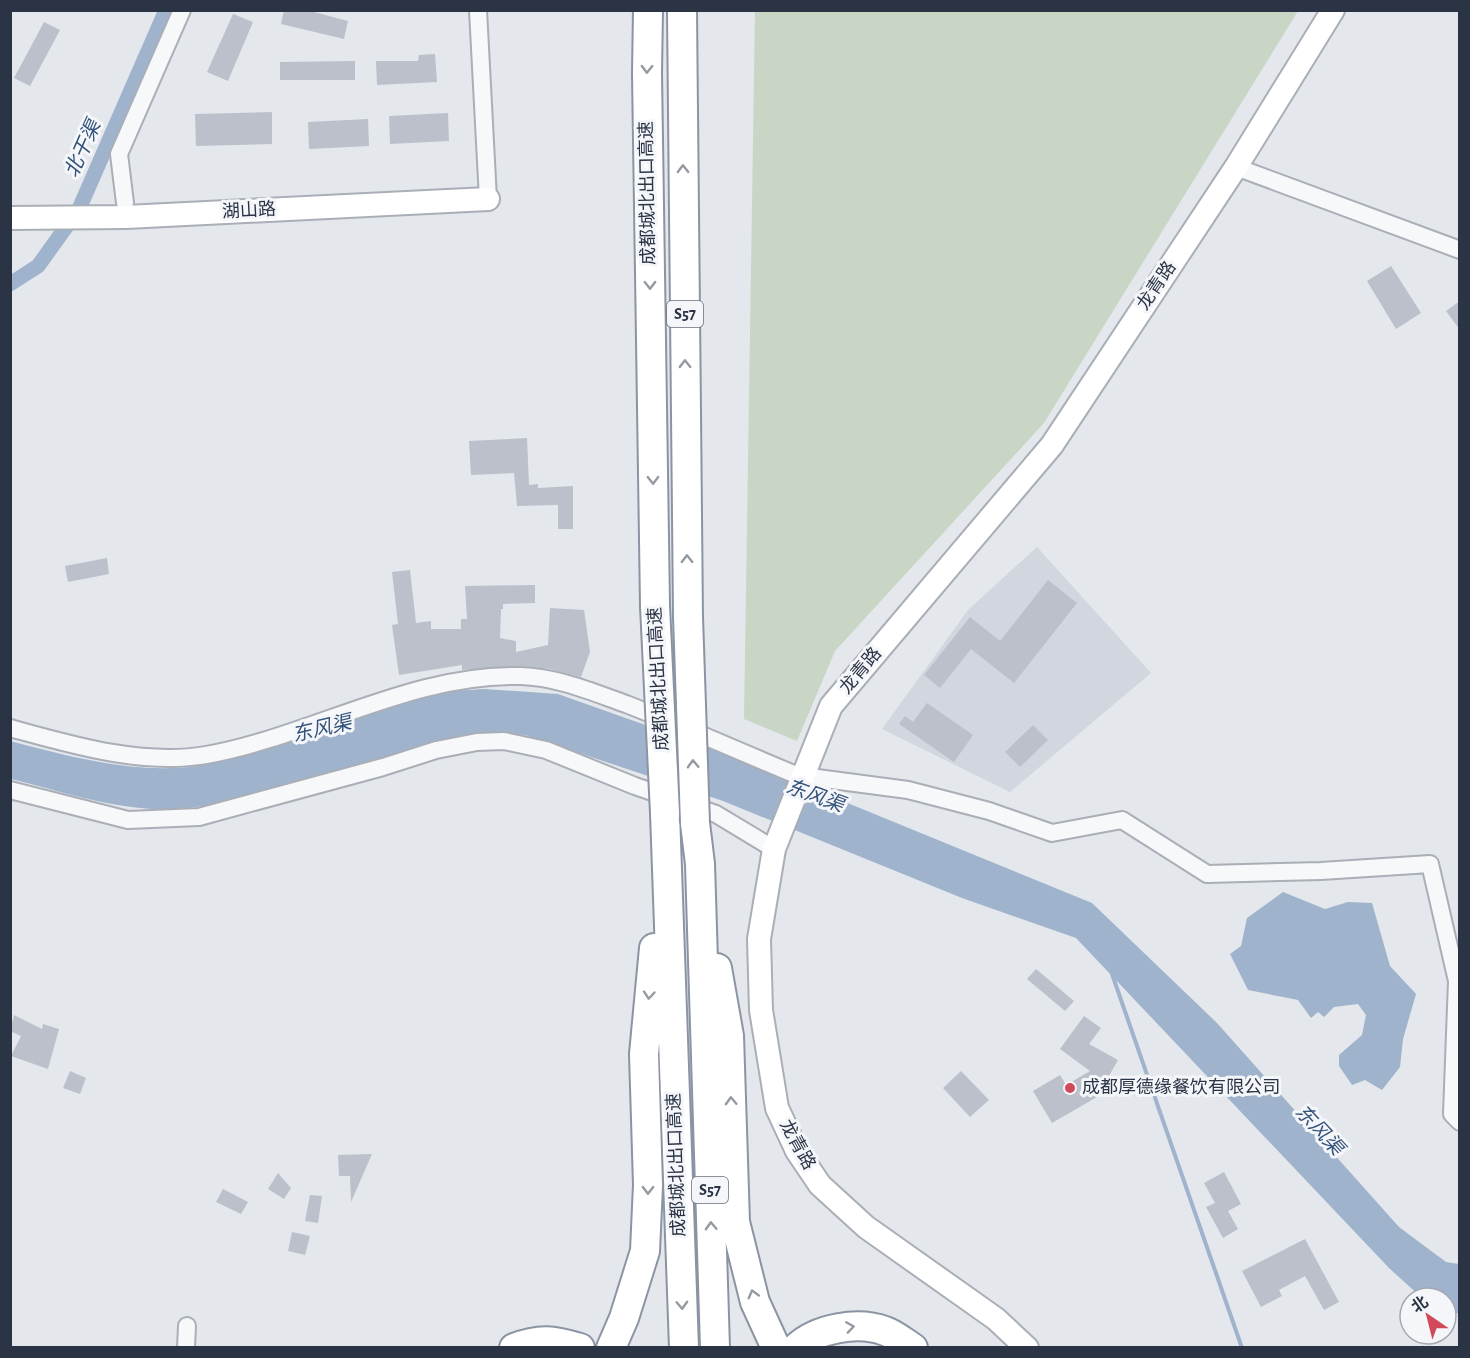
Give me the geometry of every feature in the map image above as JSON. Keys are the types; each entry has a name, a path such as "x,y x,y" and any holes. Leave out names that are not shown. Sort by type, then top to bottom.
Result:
{"highway":[{"name":"成都城北出口高速","path":"648,10 646,73 655,606 684,1347"},
{"name":"成都城北出口高速","path":"682,10 688,617 695,823 700,864 715,1347"},
{"path":"611,1347 624,1318 645,1251 648,1185 644,1054 665,823"},
{"path":"700,864 729,1036 735,1222 755,1302 776,1347"},
{"path":"796,1347 827,1331 859,1326 885,1331 913,1347"},
{"path":"514,1347 536,1339 580,1347"}],"street":[{"path":"125,203 119,154 182,10"},
{"path":"478,10 487,192"},
{"name":"龙青路","path":"1027,1347 996,1320 866,1227 820,1185 797,1151 777,1108 761,1010 759,939 774,848 831,706 1052,445 1236,167 1333,10"},
{"path":"1236,167 1460,250"},
{"name":"湖山路","path":"91,210 125,203 487,192"},
{"name":"湖山路","path":"10,218 52,211 487,192"},
{"name":"湖山路","path":"10,204 52,211"},
{"path":"10,728 90,748 138,755 205,755 268,739 442,684 477,677 524,676 576,686 802,776 908,790 989,811 1052,833 1122,820 1207,874 1321,871 1430,864 1456,981 1452,1114 1460,1122"},
{"path":"10,790 128,820 199,818 383,768 436,750 477,742 504,741 546,750 635,786 716,814 774,848"},
{"path":"186,1347 187,1326"}],"shaded area":[{"path":"1037,547 1151,673 1010,792 882,729 968,610"}],"green space":[{"path":"755,11 1298,11 1044,423 835,651 797,741 744,719"}],"water":[{"name":"东风渠","path":"484,689 558,694 730,755 1092,903 1217,1023 1399,1227 1446,1262 1459,1264 1459,1314 1458,1286 1409,1286 1389,1268 1076,938 962,898 723,801 525,735 487,736 451,741 261,794 189,808 121,806 11,779 10,741 106,763 179,768 234,759 383,710 463,690"},
{"path":"1283,892 1325,909 1348,902 1372,903 1390,966 1416,994 1403,1039 1400,1067 1382,1090 1365,1080 1352,1085 1339,1066 1339,1055 1362,1035 1366,1015 1358,1004 1334,1007 1324,1017 1318,1012 1311,1018 1298,1000 1248,990 1230,954 1241,946 1247,918"}],"building":[{"path":"284,10 306,10 348,21 344,39 281,24"},
{"path":"233,14 253,22 228,81 207,72"},
{"path":"44,22 60,30 30,86 14,78"},
{"path":"435,54 437,82 377,85 376,61 418,61 419,55"},
{"path":"355,61 355,80 280,80 280,62"},
{"path":"272,112 272,144 196,146 195,114"},
{"path":"448,113 449,141 390,144 389,116"},
{"path":"368,119 369,146 309,149 308,122"},
{"path":"1391,266 1421,313 1396,329 1367,281"},
{"path":"1460,301 1460,330 1446,311"},
{"path":"527,438 529,485 538,484 538,488 573,486 573,529 558,529 558,505 517,506 514,473 471,475 469,441"},
{"path":"107,558 109,574 68,582 65,566"},
{"path":"410,570 416,623 431,621 431,629 461,629 461,619 467,619 465,586 535,585 535,603 503,604 503,609 501,609 500,638 516,641 516,652 548,645 550,608 584,610 590,652 581,677 550,669 521,666 462,670 462,665 399,675 392,625 398,624 392,572"},
{"path":"1048,580 1077,603 1014,683 971,649 940,688 924,675 970,617 1000,641"},
{"path":"927,703 973,735 954,762 899,724 905,716 913,722"},
{"path":"1033,725 1048,740 1020,767 1005,752"},
{"path":"1036,969 1074,1001 1065,1011 1027,979"},
{"path":"14,1015 42,1029 43,1024 59,1029 48,1069 11,1056 21,1036 10,1031"},
{"name":"成都厚德缘餐饮有限公司","path":"1084,1016 1101,1028 1089,1044 1118,1060 1097,1097 1052,1123 1033,1091 1060,1075 1066,1085 1090,1071 1060,1049"},
{"path":"70,1071 86,1078 80,1094 63,1088"},
{"path":"961,1071 989,1100 970,1117 943,1088"},
{"path":"372,1154 351,1202 350,1176 339,1176 338,1155"},
{"path":"1224,1172 1241,1204 1228,1211 1238,1229 1223,1238 1206,1207 1215,1203 1204,1183"},
{"path":"278,1173 291,1188 284,1199 268,1189"},
{"path":"223,1189 248,1202 241,1214 216,1202"},
{"path":"310,1195 322,1196 318,1223 305,1221"},
{"path":"292,1232 310,1236 305,1255 288,1251"},
{"path":"1305,1239 1339,1302 1324,1310 1305,1276 1279,1290 1282,1296 1261,1307 1242,1271"}],"waterway":[{"name":"北干渠","path":"10,284 38,266 79,209 166,10"},
{"path":"1112,974 1242,1348"}],"place":[{"name":"成都厚德缘餐饮有限公司","path":"1070,1088"}]}
